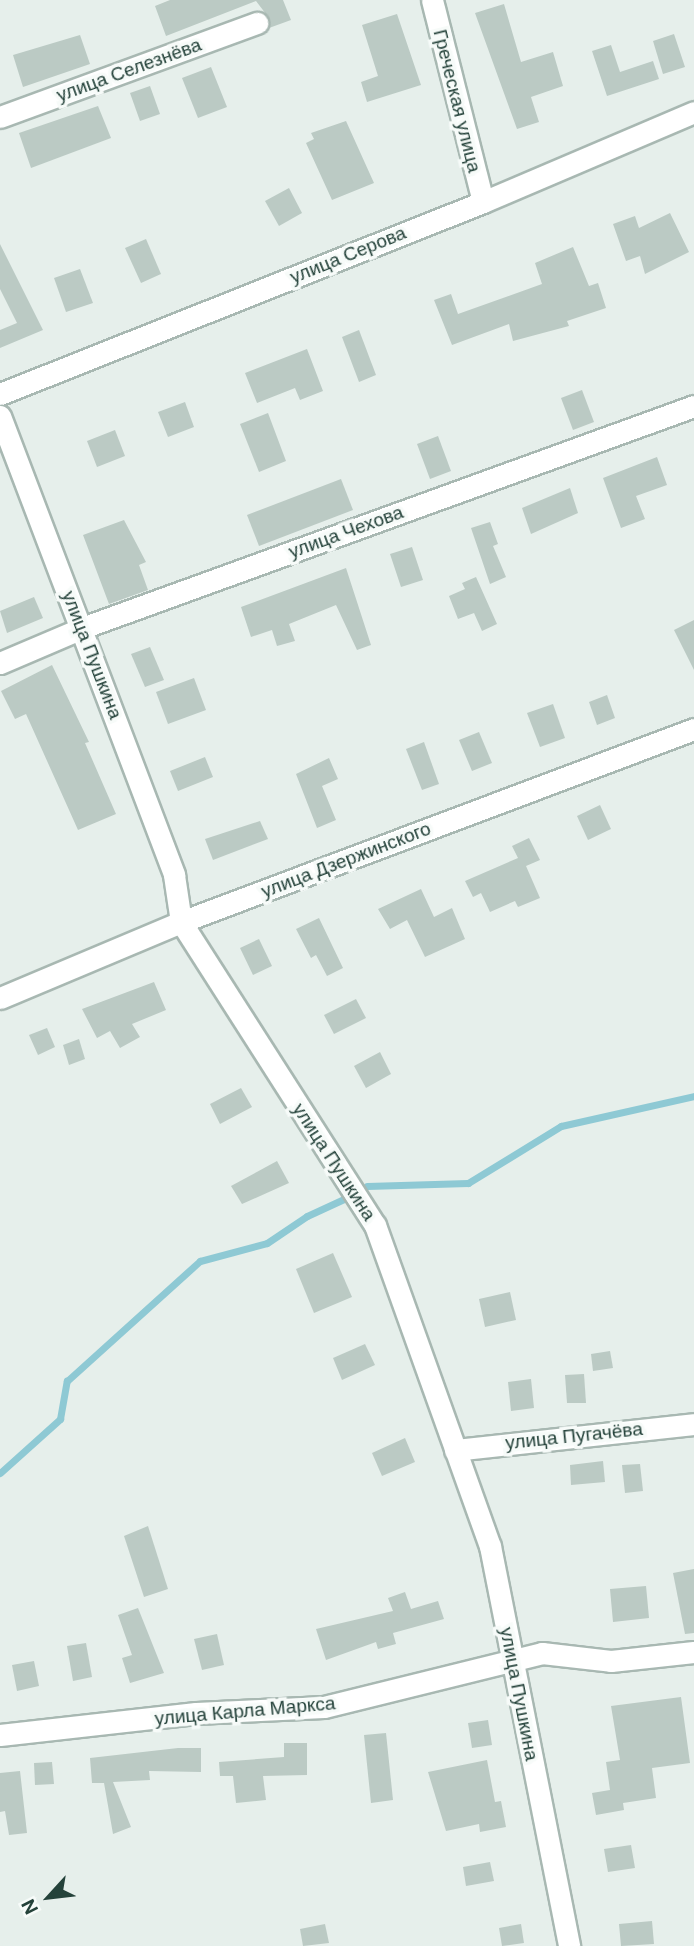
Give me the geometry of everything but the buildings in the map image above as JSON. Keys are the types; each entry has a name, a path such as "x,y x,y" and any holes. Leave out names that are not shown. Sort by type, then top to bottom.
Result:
{"street":[{"name":"Греческая улица","path":"432,0 483,202"},
{"name":"улица Селезнёва","path":"0,117 257,23"},
{"name":"улица Серова","path":"0,394 483,202 694,112"},
{"name":"улица Чехова","path":"0,663 82,628 694,406"},
{"name":"улица Пушкина","path":"0,416 174,875 181,922 375,1225 490,1546 569,1946"},
{"name":"улица Дзержинского","path":"0,998 181,922 694,729"},
{"name":"улица Пугачёва","path":"455,1450 694,1424"},
{"name":"улица Карла Маркса","path":"0,1735 196,1713 324,1707 432,1684 542,1653 611,1661 694,1652"}],"waterway":[{"path":"367,1186 468,1183 561,1126 694,1096"},
{"path":"0,1473 60,1419 67,1381 200,1261 267,1243 307,1216 346,1198"}]}
